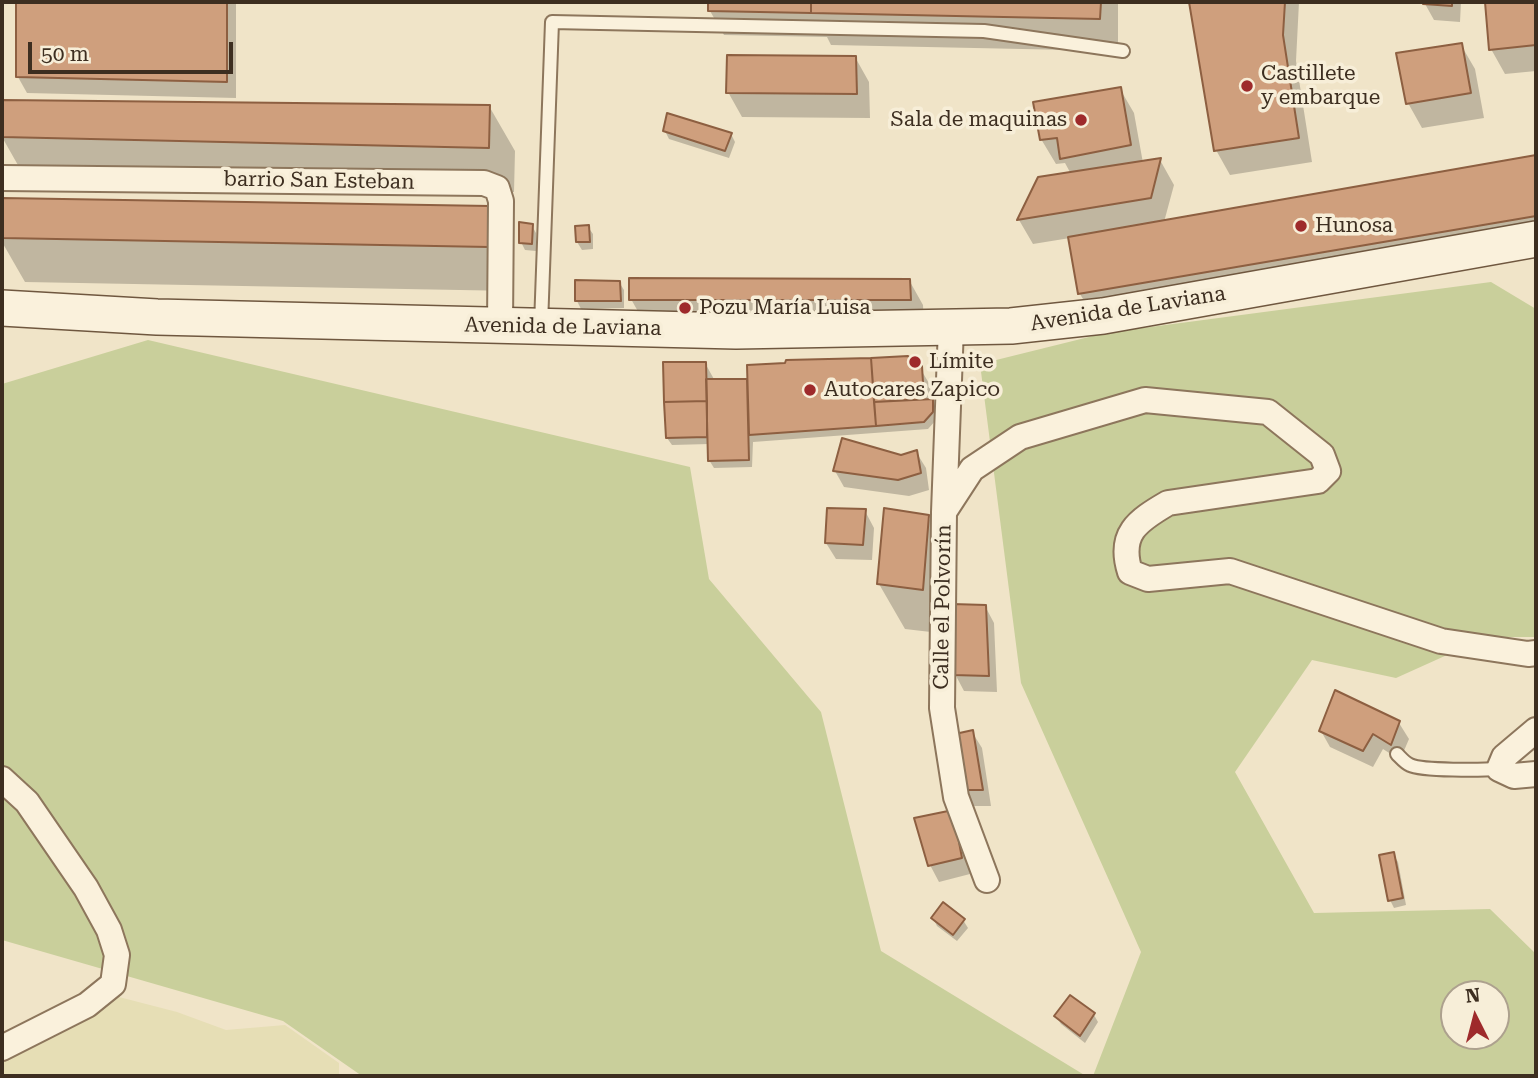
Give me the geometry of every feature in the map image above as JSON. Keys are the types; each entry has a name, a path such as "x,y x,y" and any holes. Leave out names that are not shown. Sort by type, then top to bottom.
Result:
{"street":[{"name":"barrio San Esteban","path":"2,178 484,183 497,188 501,201 500,325"},
{"name":"Avenida de Laviana","path":"2,308 157,317 736,331 1012,326 1103,316 1536,239"},
{"name":"Calle el Polvorín","path":"951,327 944,512 942,708 956,797 986,880"},
{"path":"944,512 972,469 1020,437 1145,400 1268,412 1322,455 1328,471 1318,481 1168,503 1148,514 1130,532 1125,555 1130,572 1148,579 1230,571 1441,640 1536,653"},
{"path":"1536,730 1504,757 1499,769 1514,776 1536,774"},
{"path":"2,779 27,802 86,888 109,930 117,955 113,985 87,1006 2,1048"}],"lane":[{"path":"541,326 552,22 984,31 1122,51"},
{"path":"1397,754 1409,765 1420,768 1499,769"}],"shaded area":[{"path":"119,997 177,1012 226,1030 285,1025 339,1063 339,1076 2,1076 2,1060"}],"green space":[{"path":"1491,282 1536,309 1536,637 1487,637 1396,678 1312,660 1235,772 1314,913 1490,909 1536,954 1536,1076 1093,1076 1141,952 1021,683 980,364 1105,333"},
{"path":"148,340 690,467 709,579 821,712 881,951 1086,1076 362,1076 283,1021 2,940 2,384"}],"building":[{"path":"16,2 227,2 227,82 16,77"},
{"path":"708,2 811,2 811,13 708,11"},
{"path":"811,2 1101,2 1100,19 811,13"},
{"name":"Castillete y embarque","path":"1189,2 1285,2 1283,35 1299,138 1214,151"},
{"path":"1452,2 1452,6 1423,4"},
{"path":"1485,2 1536,2 1536,45 1489,50"},
{"path":"1462,43 1471,93 1406,104 1396,53"},
{"path":"727,55 856,56 857,94 726,93"},
{"name":"Sala de maquinas","path":"1121,87 1131,145 1060,159 1057,138 1040,140 1033,102"},
{"path":"2,100 490,105 489,148 2,137"},
{"path":"667,113 732,133 725,151 663,131"},
{"name":"Hunosa","path":"1536,155 1536,216 1078,294 1068,237"},
{"path":"1161,158 1151,198 1017,220 1038,177"},
{"path":"2,198 490,206 489,247 2,238"},
{"path":"519,222 533,224 532,244 519,243"},
{"path":"589,225 590,242 576,242 575,226"},
{"path":"629,278 910,279 911,300 629,300"},
{"path":"575,280 620,281 621,301 575,301"},
{"path":"908,356 922,366 924,399 874,402 871,358"},
{"name":"Autocares Zapico","path":"871,358 876,426 749,435 747,365 785,363 786,360"},
{"path":"663,362 706,362 707,401 664,402"},
{"path":"706,379 747,379 749,460 708,461"},
{"path":"933,399 933,412 924,422 876,426 874,402"},
{"path":"707,401 707,437 666,438 664,402"},
{"path":"842,438 901,455 917,450 921,473 898,480 833,471"},
{"path":"827,508 866,509 863,545 825,543"},
{"path":"884,508 929,515 923,590 877,584"},
{"path":"952,604 986,605 989,676 953,675"},
{"path":"1335,690 1400,721 1391,745 1373,734 1363,751 1319,731"},
{"path":"973,730 983,790 955,790 946,736"},
{"path":"953,810 962,858 928,866 914,818"},
{"path":"1394,852 1403,898 1388,901 1379,855"},
{"path":"943,902 965,919 953,935 931,918"},
{"path":"1070,995 1095,1013 1080,1036 1054,1016"}],"place":[{"name":"Castillete y embarque","path":"1247,86"},
{"name":"Sala de maquinas","path":"1081,120"},
{"name":"Hunosa","path":"1301,226"},
{"name":"Pozu María Luisa","path":"685,308"},
{"name":"Límite","path":"915,362"},
{"name":"Autocares Zapico","path":"810,390"}]}
